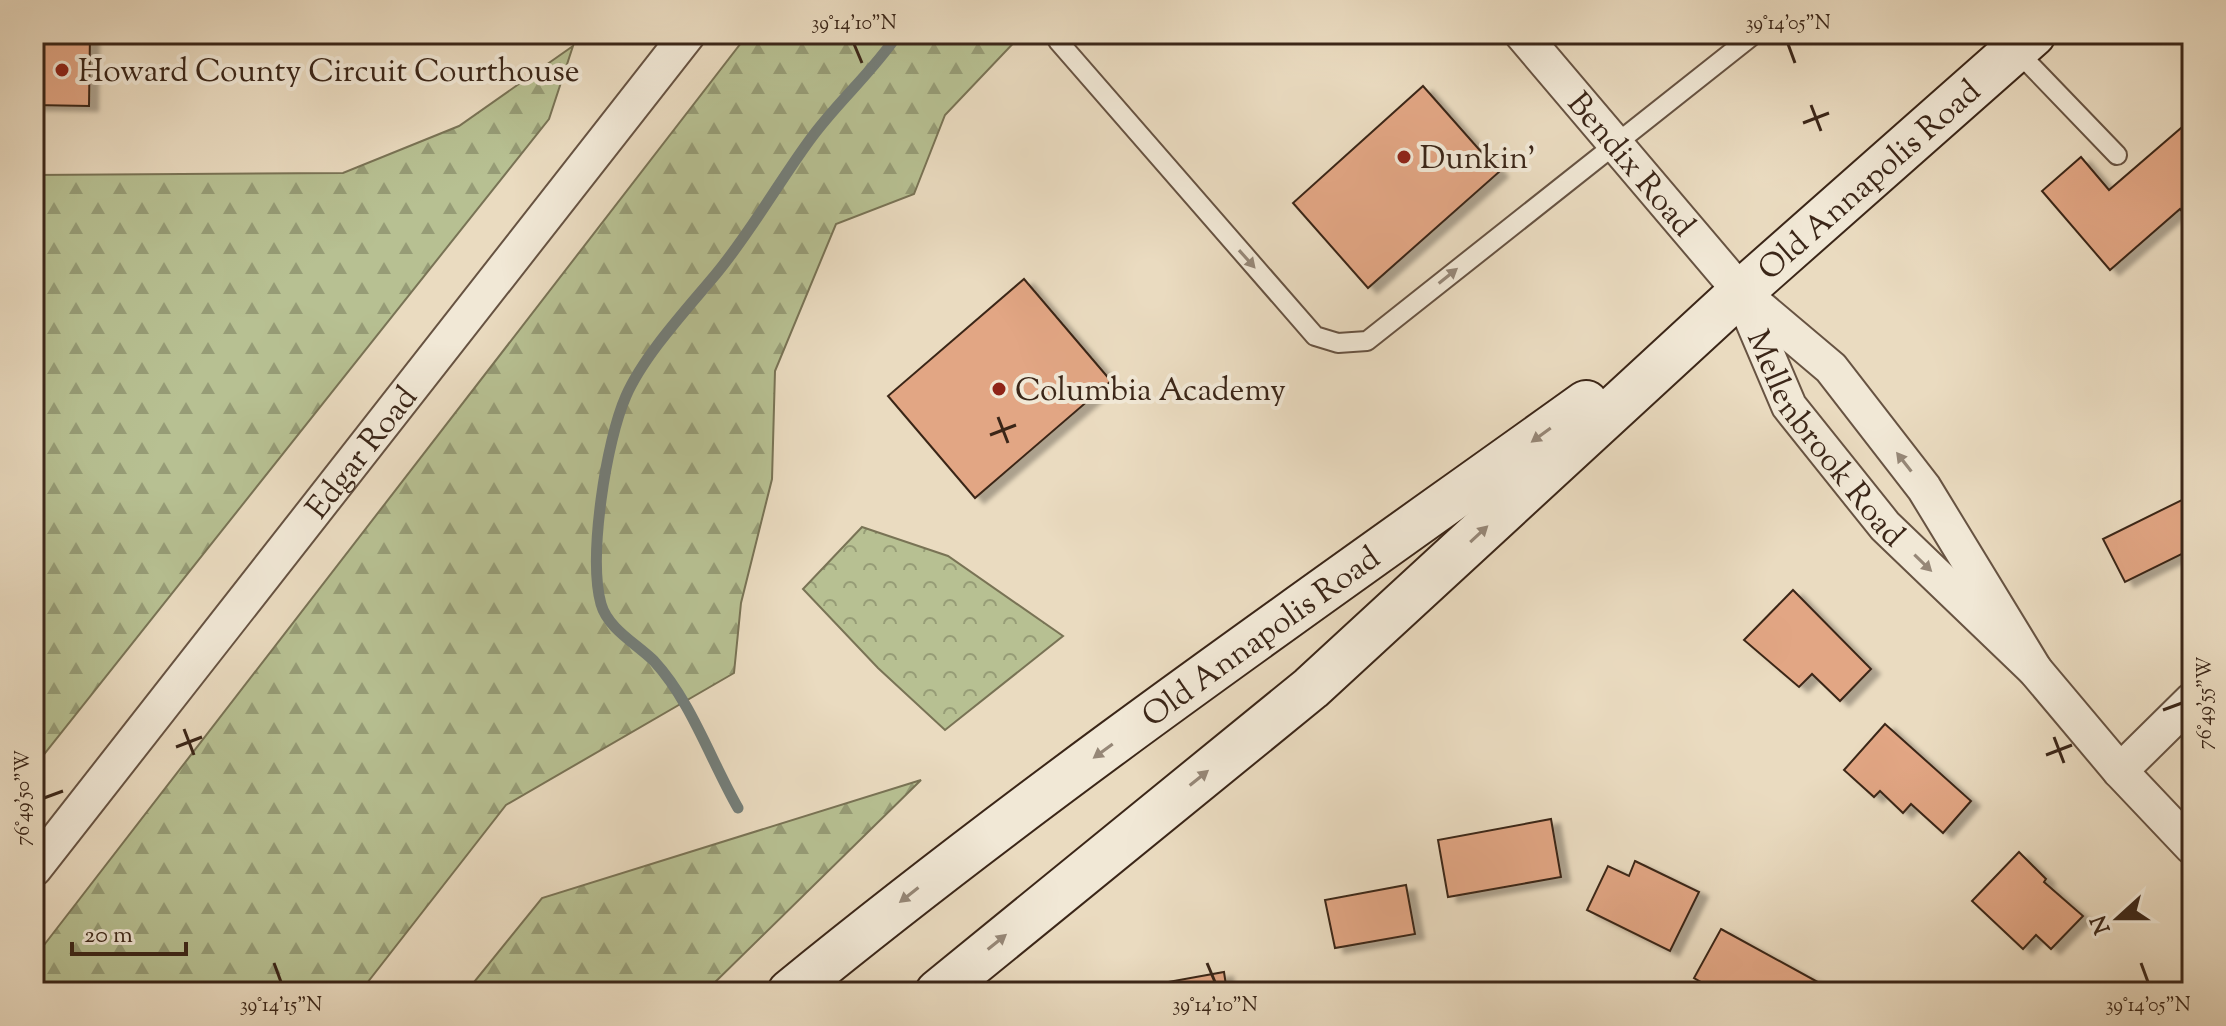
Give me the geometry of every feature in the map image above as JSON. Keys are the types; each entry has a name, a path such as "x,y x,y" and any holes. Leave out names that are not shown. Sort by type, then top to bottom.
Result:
{"main road":[{"name":"Old Annapolis Road","path":"938,992 1311,688 1741,292 2024,42"},
{"name":"Old Annapolis Road","path":"790,992 907,896 1057,785 1741,292"}],"street":[{"name":"Edgar Road","path":"34,869 688,34"},
{"name":"Bendix Road","path":"1522,34 1741,292"},
{"name":"Mellenbrook Road","path":"1741,292 1831,368 1924,488 2035,670"},
{"name":"Mellenbrook Road","path":"1741,292 1789,406 1885,526 2035,670 2120,771 2192,847"},
{"path":"2120,771 2192,700"}],"lane":[{"path":"1066,34 1058,41 1195,201 1315,336 1338,343 1367,341 1752,35"},
{"path":"2024,42 2117,155"}],"green space":[{"path":"748,34 1022,34 945,115 914,194 836,224 775,371 772,479 741,603 734,673 506,805 360,992 34,992 34,958"},
{"path":"573,46 549,119 34,767 34,175 343,173 459,126"},
{"path":"862,527 948,556 1063,636 945,730 878,668 803,589"},
{"path":"921,780 705,992 466,992 542,898"}],"building":[{"name":"Howard County Circuit Courthouse","path":"34,34 90,34 89,106 34,105"},
{"path":"1423,86 1499,172 1368,288 1293,203"},
{"path":"2188,122 2192,127 2192,223 2180,209 2110,270 2042,191 2081,157 2109,190"},
{"name":"Columbia Academy","path":"1024,279 1111,381 975,498 888,396"},
{"path":"2192,495 2192,549 2125,582 2103,539"},
{"path":"1793,590 1871,669 1840,701 1812,674 1799,687 1744,640"},
{"path":"1885,724 1971,801 1943,833 1911,804 1903,813 1880,791 1874,797 1844,770"},
{"path":"1551,819 1561,877 1448,897 1438,840"},
{"path":"2019,852 2046,879 2044,882 2083,916 2051,949 2036,935 2023,949 1972,901"},
{"path":"1635,861 1699,892 1670,951 1587,910 1608,866 1629,876"},
{"path":"1406,885 1415,934 1335,948 1325,900"},
{"path":"1721,929 1825,986 1822,992 1719,992 1694,978"},
{"path":"1224,972 1227,992 1170,992 1168,982"}],"waterway":[{"path":"738,808 679,694 654,661 610,621 601,604 598,529 606,469 626,396 644,365 752,226 820,127 898,34"}],"place":[{"name":"Howard County Circuit Courthouse","path":"62,70"},
{"name":"Dunkin'","path":"1404,157"},
{"name":"Columbia Academy","path":"999,389"}]}
